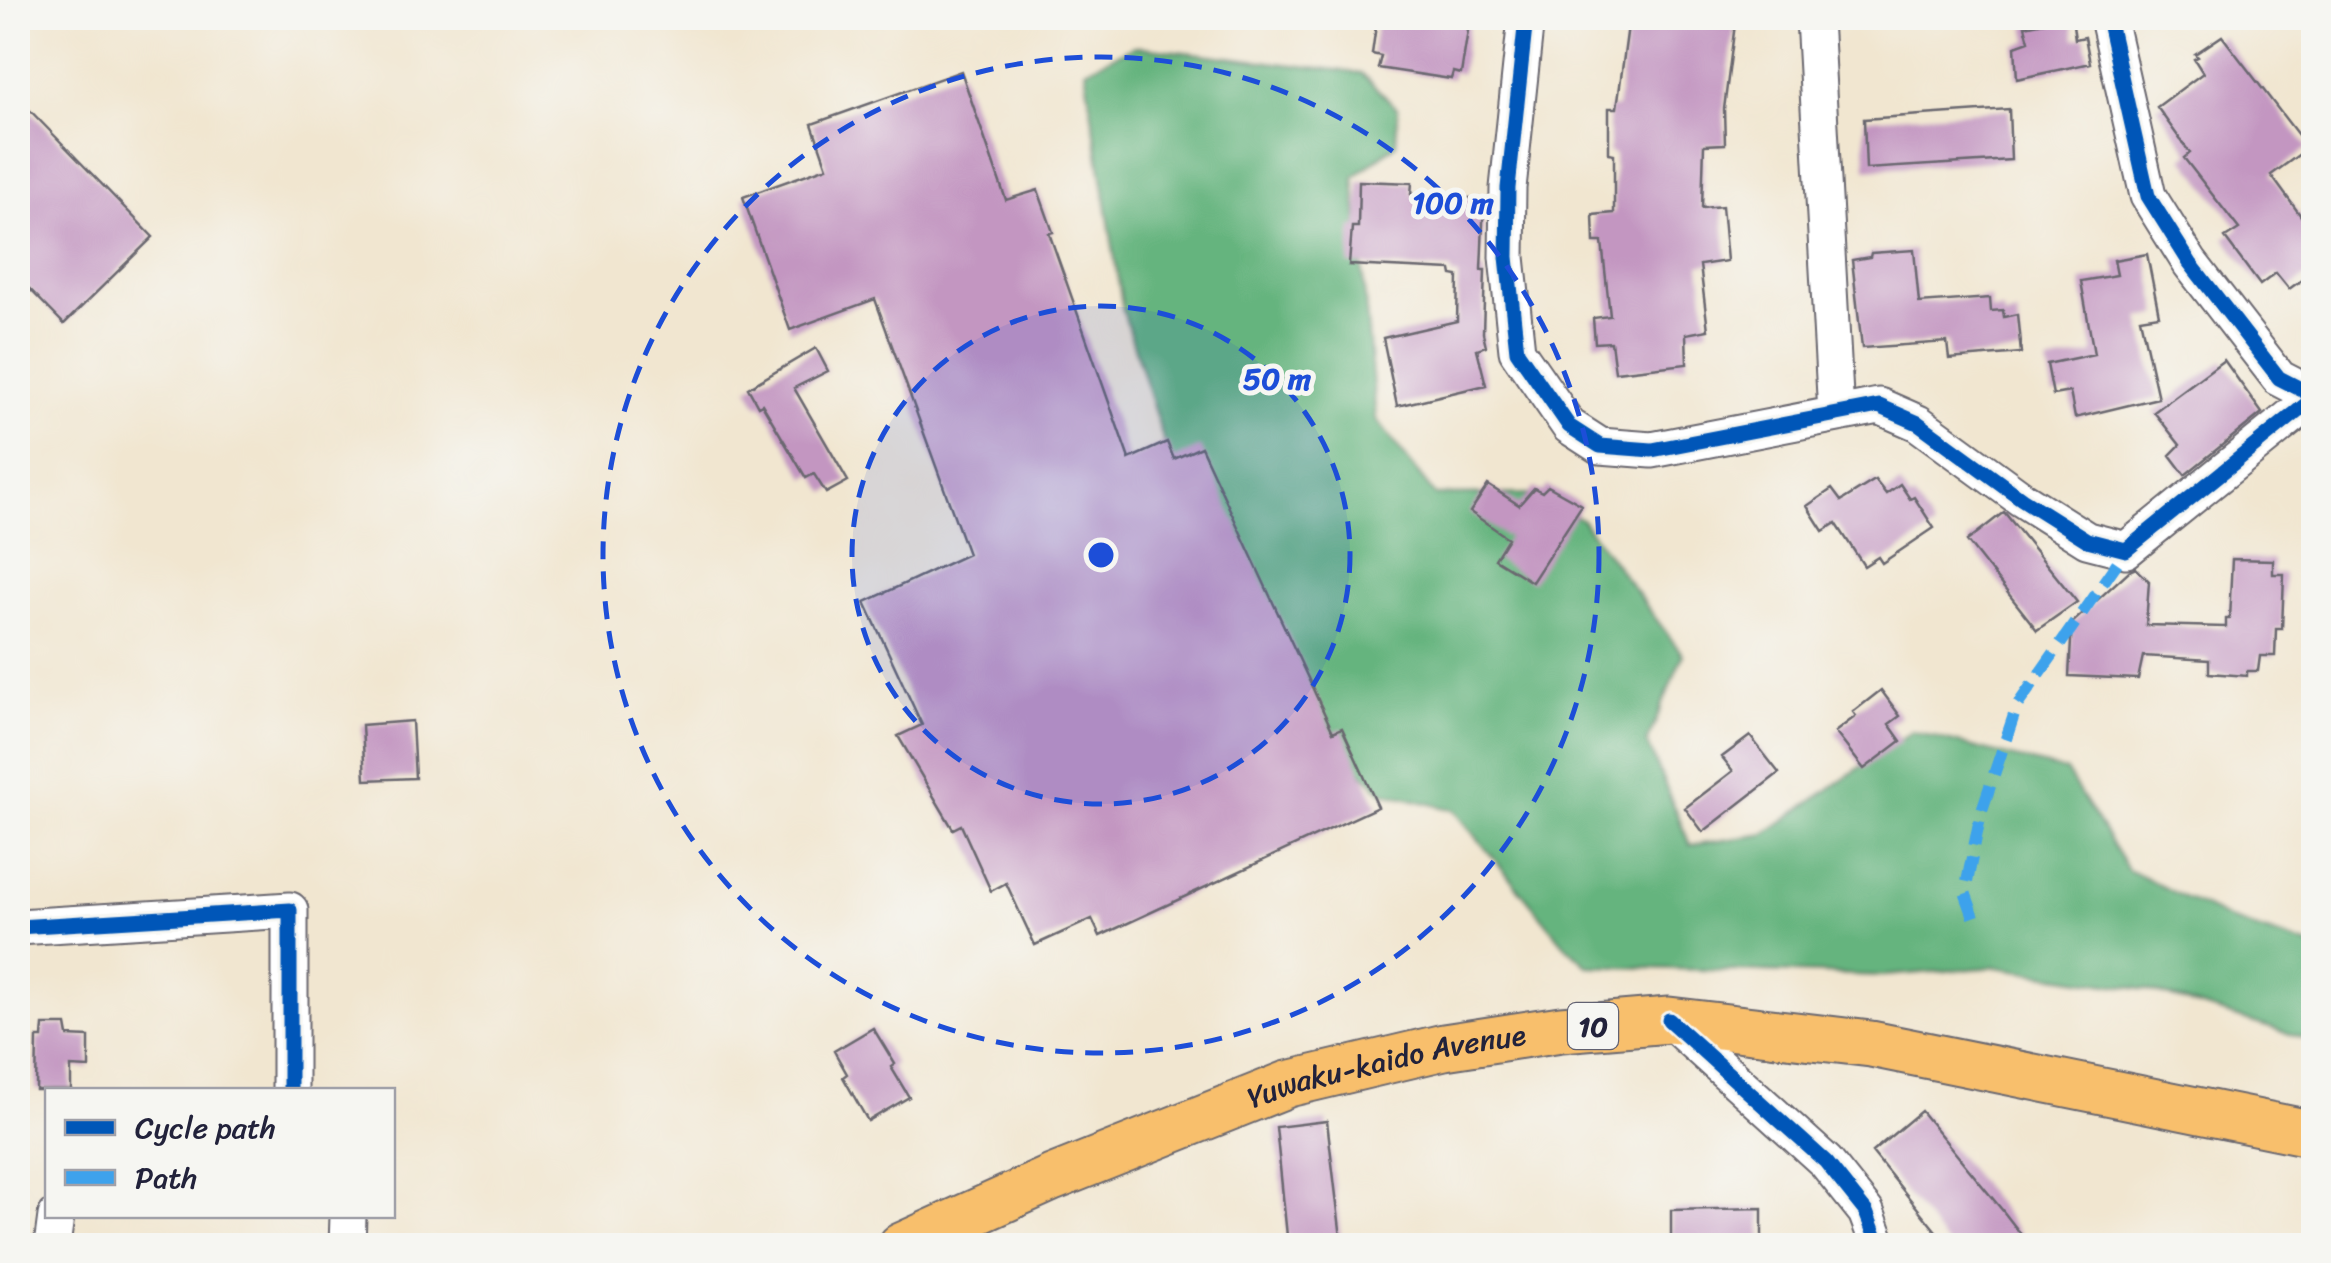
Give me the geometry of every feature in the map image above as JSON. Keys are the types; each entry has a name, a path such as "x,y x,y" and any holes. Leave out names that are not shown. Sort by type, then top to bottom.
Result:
{"main road":[{"name":"Yuwaku-kaido Avenue","path":"901,1246 1052,1178 1288,1084 1444,1048 1561,1029 1669,1020 1872,1044 2314,1134"}],"street":[{"path":"1526,18 1508,188 1507,257 1518,351 1569,426 1600,446 1652,450 1879,406 1918,422 2022,500 2087,540 2126,550 2314,397 2279,378 2190,263 2148,196 2108,18"},
{"path":"1814,18 1836,414"},
{"path":"18,927 290,910 290,1088"},
{"path":"1669,1020 1826,1162 1866,1212 1880,1246"},
{"path":"52,1246 56,1218"},
{"path":"347,1246 348,1218"}],"green space":[{"path":"1134,46 1361,73 1398,109 1396,144 1354,177 1376,419 1435,495 1542,494 1582,520 1683,655 1647,742 1690,845 1765,834 1912,731 2066,771 2128,870 2233,921 2313,947 2313,1041 2147,990 1996,967 1884,976 1588,966 1565,945 1454,810 1383,792 1333,745 1171,464 1123,311 1085,70"}],"building":[{"path":"1377,18 1470,18 1461,74 1453,72 1451,79 1378,68 1381,56 1372,54"},
{"path":"1629,18 1691,18 1735,24 1724,109 1725,144 1704,145 1702,208 1722,206 1727,261 1700,265 1708,330 1686,334 1687,364 1615,372 1611,342 1595,343 1593,318 1610,316 1602,242 1594,242 1593,215 1614,213 1609,108 1617,108"},
{"path":"2043,18 2072,18 2075,39 2085,37 2090,63 2017,79 2015,46 2029,41 2025,26 2044,22"},
{"path":"2222,36 2308,148 2271,175 2314,234 2314,271 2289,289 2276,273 2260,285 2225,238 2239,229 2184,158 2190,153 2157,107 2203,73 2195,54"},
{"path":"961,71 1006,200 1038,190 1053,232 1049,233 1129,459 1167,442 1174,459 1201,447 1333,732 1342,728 1378,807 1100,936 1092,919 1035,945 1006,883 991,891 961,825 953,829 898,736 922,725 865,602 968,554 875,299 790,330 743,197 827,167 812,124"},
{"path":"18,98 153,237 64,324 18,277"},
{"path":"2009,109 2011,160 1866,169 1864,119"},
{"path":"1359,181 1412,183 1411,194 1484,199 1481,270 1485,270 1486,346 1477,349 1486,385 1397,406 1383,338 1457,321 1458,276 1452,275 1451,270 1349,265 1352,227 1358,227"},
{"path":"1914,250 1919,303 1990,298 1991,311 2003,310 2004,317 2017,314 2021,353 1949,359 1947,342 1862,348 1852,260 1870,257 1871,253"},
{"path":"2147,254 2159,315 2140,318 2158,398 2075,418 2070,392 2053,395 2047,364 2094,354 2081,281 2117,275 2114,260"},
{"path":"816,348 828,371 794,388 848,481 826,493 814,474 806,478 762,404 758,406 748,388"},
{"path":"2224,360 2262,413 2185,475 2170,455 2180,445 2154,412"},
{"path":"1875,480 1886,494 1900,484 1910,499 1914,497 1934,528 1882,563 1878,557 1864,566 1836,523 1823,531 1807,506 1832,489 1841,501"},
{"path":"1488,485 1519,505 1534,488 1542,492 1548,486 1582,505 1532,582 1495,559 1508,538 1470,512"},
{"path":"2004,512 2077,602 2037,630 1967,541"},
{"path":"2232,559 2273,560 2273,574 2284,574 2282,629 2276,629 2275,656 2260,656 2258,671 2247,671 2247,676 2209,673 2209,660 2143,656 2138,679 2069,676 2072,623 2136,568 2149,581 2146,625 2226,627"},
{"path":"1881,690 1900,716 1889,724 1901,741 1864,769 1835,732"},
{"path":"412,721 415,778 365,780 362,725"},
{"path":"1750,736 1779,773 1703,832 1685,808 1733,771 1722,757"},
{"path":"43,1025 66,1025 68,1036 89,1037 89,1068 71,1067 71,1088 36,1090 37,1038 42,1038"},
{"path":"873,1028 909,1097 868,1121 843,1077 847,1074 834,1051"},
{"path":"1921,1111 2030,1246 1948,1246 1872,1152"},
{"path":"1327,1121 1342,1246 1288,1246 1276,1127"},
{"path":"1762,1208 1762,1246 1671,1246 1671,1210"}],"marked path":[{"path":"1974,917 1965,892 1981,813 2017,706 2126,550"}],"cycle path":[{"path":"1526,18 1508,188 1507,257 1517,351 1569,426 1600,446 1652,450 1879,406 1918,423 2022,499 2087,540 2126,550 2314,398"},
{"path":"2108,18 2148,196 2190,263 2279,378 2314,396"},
{"path":"18,927 290,910 290,1088"},
{"path":"1669,1020 1826,1162 1866,1212 1879,1246"}]}
